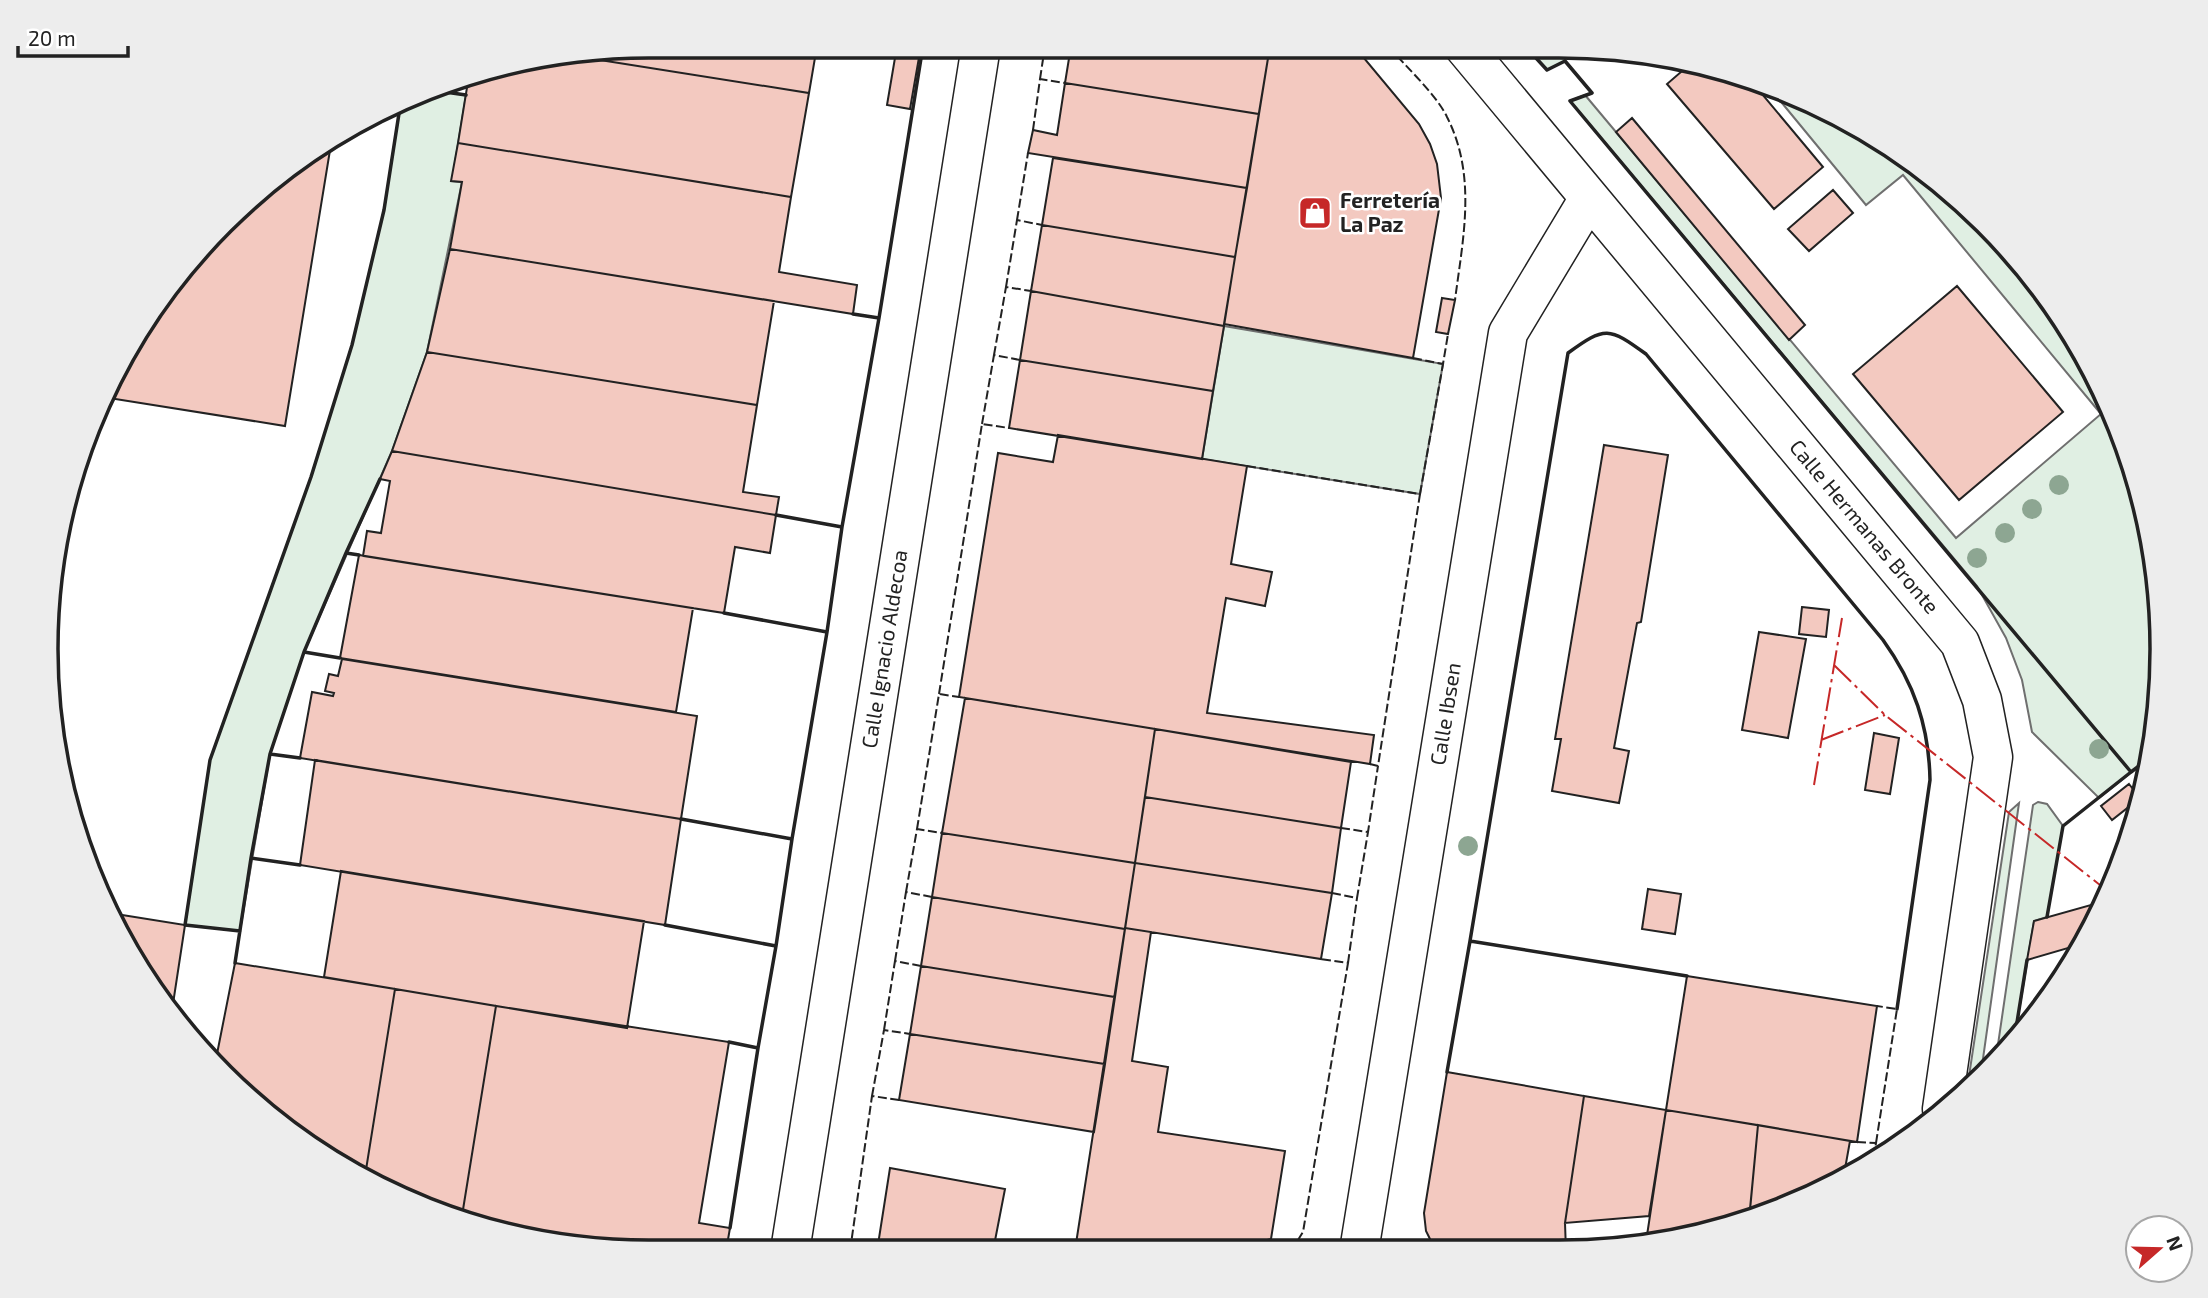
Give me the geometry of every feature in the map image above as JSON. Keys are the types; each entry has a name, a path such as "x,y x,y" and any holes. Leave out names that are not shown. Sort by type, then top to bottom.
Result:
{"street":[{"name":"Calle Ignacio Aldecoa","path":"792,1240 979,58"},
{"name":"Calle Hermanas Bronte","path":"1473,58 1951,633 1964,654 1982,700 1993,757 1944,1098"},
{"name":"Calle Ibsen","path":"1361,1240 1508,332 1589,198"}],"green space":[{"path":"1536,58 1565,58 1565,61 1547,70"},
{"path":"450,93 466,95 452,181 462,182 427,352 392,451 304,652 270,754 240,931 185,925 210,760 311,477 352,345 384,210 399,114"},
{"path":"1585,95 1956,538 2101,414 2130,496 2145,572 2149,610 2149,688 2138,767 2099,798 2032,732 2022,680 2006,638 1977,586 1570,101"},
{"path":"1782,103 1821,119 1887,157 1949,204 1977,231 2004,259 2051,321 2071,353 2101,414 1903,175 1866,205"},
{"path":"1224,326 1443,364 1420,494 1202,459"},
{"path":"2038,802 2047,804 2063,826 2047,917 2034,921 2017,1023 1998,1045 2033,805"},
{"path":"2019,803 1983,1061 1969,1074 2009,812"}],"building":[{"path":"815,58 809,93 600,60"},
{"path":"895,58 919,58 910,109 887,105"},
{"path":"1069,58 1268,58 1259,114 1065,83"},
{"path":"1268,58 1364,58 1419,124 1437,164 1441,198 1413,358 1224,324"},
{"path":"600,60 809,93 791,197 458,143 467,87 534,69 572,63"},
{"path":"1682,71 1762,94 1823,167 1774,209 1667,84"},
{"path":"1065,83 1259,114 1247,188 1028,153 1033,130 1057,135"},
{"path":"1632,118 1805,325 1789,340 1616,132"},
{"path":"458,143 791,197 779,272 857,285 853,314 450,249 462,182 451,181"},
{"path":"330,152 285,426 114,399 157,321 204,259 259,204"},
{"path":"1053,158 1247,188 1235,257 1042,225"},
{"path":"1833,190 1853,213 1809,251 1788,229"},
{"path":"1042,225 1235,257 1224,326 1031,291"},
{"path":"450,249 774,301 757,405 427,352"},
{"path":"1957,286 2063,412 1959,500 1853,374"},
{"path":"1031,291 1224,326 1213,391 1020,360"},
{"path":"1442,298 1455,300 1448,334 1436,332"},
{"path":"427,352 757,405 743,492 779,497 776,515 392,451"},
{"path":"1020,360 1213,391 1202,459 1009,428"},
{"path":"1058,435 1247,466 1231,564 1272,572 1265,606 1226,598 1207,713 1374,735 1370,764 959,697 998,453 1053,462"},
{"path":"1604,445 1668,455 1641,622 1637,623 1614,748 1629,751 1619,803 1552,791 1561,739 1555,739"},
{"path":"392,451 776,515 770,553 735,547 724,613 363,556 367,531 381,533 390,481 380,479"},
{"path":"359,555 693,608 676,712 340,658"},
{"path":"1802,607 1829,610 1826,637 1799,634"},
{"path":"1759,632 1806,639 1788,738 1742,730"},
{"path":"342,659 697,716 681,819 300,758 312,692 333,696 334,693 325,691 329,674 338,676"},
{"path":"965,698 1155,729 1135,863 942,833"},
{"path":"1155,729 1351,762 1341,828 1145,797"},
{"path":"1874,733 1899,738 1890,794 1865,790"},
{"path":"315,760 681,819 665,925 300,865"},
{"path":"2129,784 2133,789 2129,807 2112,820 2101,806"},
{"path":"1145,797 1341,828 1332,893 1135,863"},
{"path":"942,833 1135,863 1125,929 932,897"},
{"path":"1135,863 1332,893 1321,959 1125,928"},
{"path":"341,871 644,921 627,1028 324,977"},
{"path":"1648,889 1681,894 1675,934 1642,929"},
{"path":"932,897 1125,929 1115,997 921,966"},
{"path":"2092,905 2069,948 2027,960 2034,921"},
{"path":"121,915 185,925 174,1000 137,945"},
{"path":"1125,928 1151,932 1132,1061 1168,1067 1158,1132 1285,1151 1271,1239 1077,1240"},
{"path":"235,963 395,989 366,1168 289,1118 259,1094 217,1053"},
{"path":"921,966 1115,997 1105,1064 910,1034"},
{"path":"1687,976 1877,1006 1857,1142 1666,1110"},
{"path":"395,989 496,1006 463,1210 366,1168"},
{"path":"496,1006 729,1042 699,1223 730,1228 728,1240 610,1239 572,1235 534,1229 463,1210"},
{"path":"910,1034 1105,1064 1094,1132 899,1100"},
{"path":"1447,1072 1584,1096 1565,1223 1566,1240 1430,1240 1426,1231 1424,1213"},
{"path":"1584,1096 1666,1110 1649,1216 1565,1223"},
{"path":"1666,1110 1758,1125 1750,1209 1712,1220 1647,1233"},
{"path":"1758,1125 1850,1141 1846,1166 1750,1209"},
{"path":"890,1168 1005,1189 995,1240 879,1240"}],"fence":[{"path":"1040,79 1043,58"},
{"path":"1399,58 1442,108 1456,139 1462,162 1465,184 1464,230 1455,300"},
{"path":"1033,130 1040,79 1065,83"},
{"path":"1017,220 1028,153"},
{"path":"1006,287 1017,220 1042,225"},
{"path":"994,355 1006,287 1031,291"},
{"path":"1413,358 1443,364 1448,334"},
{"path":"982,424 994,355 1020,360"},
{"path":"1420,494 1443,364"},
{"path":"939,694 982,424 1009,428"},
{"path":"1247,466 1420,494 1378,766 1370,764"},
{"path":"917,829 939,694 959,697"},
{"path":"1341,828 1368,832 1378,766"},
{"path":"906,892 917,829 942,833"},
{"path":"1332,893 1357,898 1368,832"},
{"path":"895,961 906,892 932,897"},
{"path":"1348,963 1357,898"},
{"path":"1298,1240 1303,1232 1348,963 1321,959"},
{"path":"884,1030 895,961 921,966"},
{"path":"1876,1143 1897,1009 1877,1006"},
{"path":"872,1096 884,1030 910,1034"},
{"path":"852,1240 872,1096 899,1100"},
{"path":"1857,1142 1876,1143 1875,1148"}],"wall":[{"path":"879,318 921,58"},
{"path":"1536,58 1547,70 1565,61 1592,93 1570,101 2131,772 2138,766"},
{"path":"450,93 466,95"},
{"path":"240,931 185,925 210,760 311,477 352,345 384,210 399,114"},
{"path":"776,515 842,527 879,318 853,314"},
{"path":"1687,976 1470,941 1568,353 1599,334 1615,335 1646,354 1883,640 1911,689 1927,741 1930,780 1897,1009"},
{"path":"359,555 346,553 380,479"},
{"path":"724,613 827,632 842,527"},
{"path":"340,658 304,652 346,553"},
{"path":"681,819 792,839 827,632"},
{"path":"270,754 304,652"},
{"path":"251,858 270,754 300,758"},
{"path":"2047,917 2063,826 2131,772"},
{"path":"665,925 776,946 792,839"},
{"path":"235,963 251,858 300,865"},
{"path":"1447,1072 1470,941"},
{"path":"758,1048 776,946"},
{"path":"2017,1023 2027,960"},
{"path":"729,1042 758,1048 730,1228"}],"power":[{"path":"1814,785 1842,618"},
{"path":"1834,665 1885,715 2100,885"},
{"path":"1821,740 1885,715"}],"place":[{"name":"Ferretería La Paz","path":"1315,213"}]}
